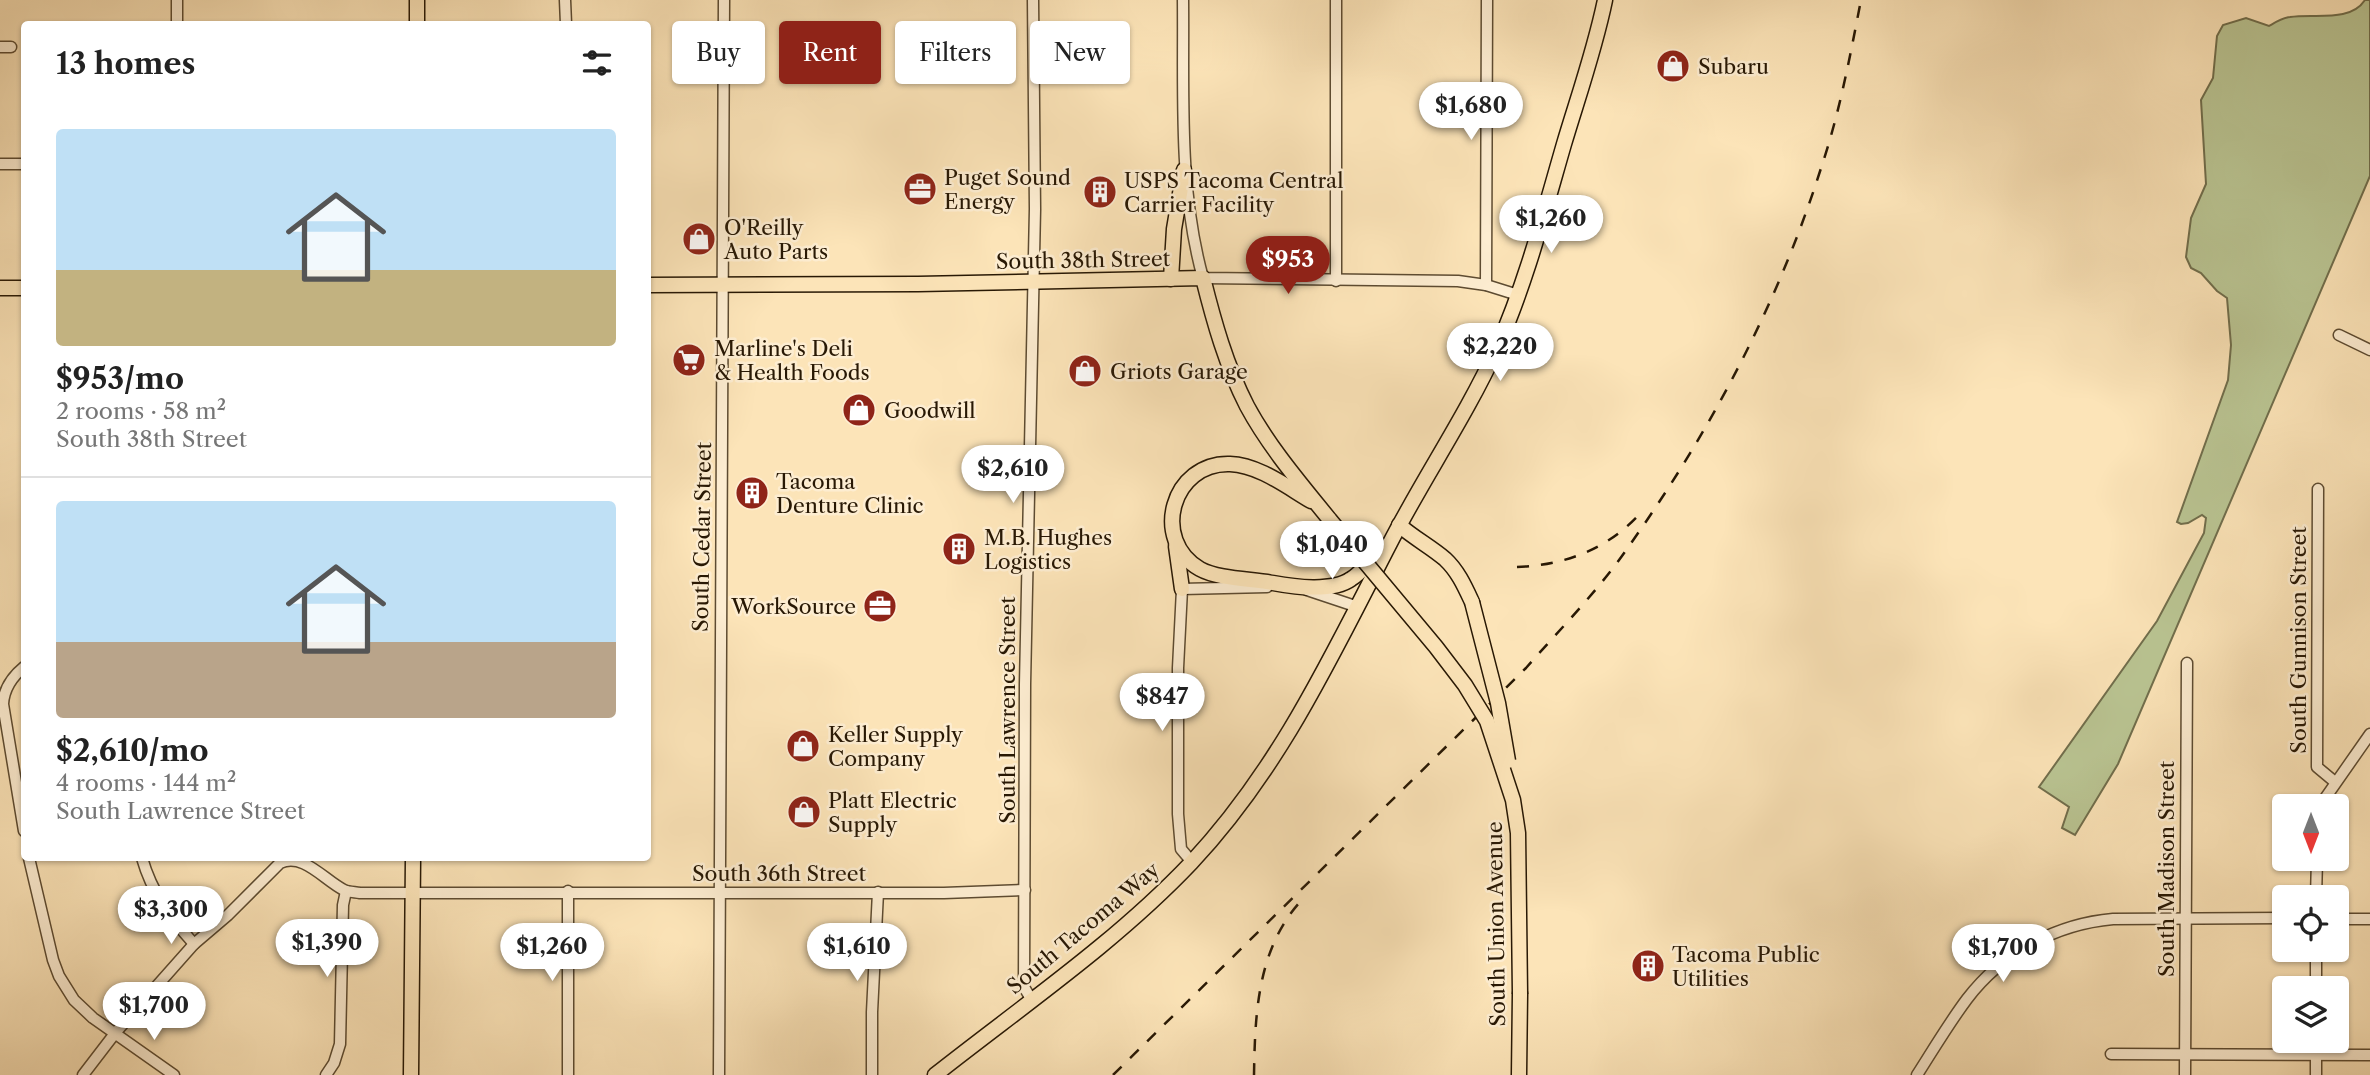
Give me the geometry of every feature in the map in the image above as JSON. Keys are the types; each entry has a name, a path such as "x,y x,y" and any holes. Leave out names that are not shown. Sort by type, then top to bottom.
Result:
{"main road":[{"path":"417,0 417,21"},
{"name":"South Tacoma Way","path":"935,1075 1119,930 1192,862 1247,795 1281,747 1328,667 1399,525 1472,399 1496,350 1542,226 1605,0"},
{"path":"1171,279 1174,229 1184,170"},
{"name":"South 38th Street","path":"651,285 1203,278"},
{"name":"South Union Avenue","path":"1203,278 1219,341 1248,407 1272,445 1330,520 1436,647 1465,685 1487,721 1513,800 1518,833 1520,1075"},
{"path":"0,288 21,288"},
{"path":"1182,589 1171,522 1177,495 1190,478 1207,468 1228,464 1247,467 1319,505"},
{"path":"1399,525 1445,559 1462,580 1472,602 1498,703 1513,800"},
{"path":"1177,546 1192,564 1203,571 1295,587 1336,586 1351,580 1391,542"},
{"path":"411,1075 413,861"}],"street":[{"path":"177,0 177,21"},
{"path":"565,0 566,21"},
{"name":"South Cedar Street","path":"719,1075 723,0"},
{"name":"South Lawrence Street","path":"1031,999 1024,987 1025,743 1033,282 1033,0"},
{"path":"1183,0 1184,170 1194,240 1203,278"},
{"path":"1336,0 1336,281"},
{"path":"1486,285 1487,0"},
{"path":"0,164 21,164"},
{"name":"South 38th Street","path":"1203,278 1458,281 1486,285 1518,295"},
{"path":"2339,335 2370,350"},
{"name":"South Gunnison Street","path":"2318,489 2317,767 2335,782"},
{"path":"1192,862 1181,849 1178,814 1178,668 1182,589 1295,587 1358,607"},
{"name":"South Madison Street","path":"2185,1075 2187,663"},
{"path":"21,670 12,679 3,704 21,813"},
{"path":"2327,794 2370,734"},
{"path":"30,861 52,960 74,1000 93,1018 174,1075"},
{"path":"143,861 162,905 194,944"},
{"path":"83,1075 116,1032 194,944 285,861"},
{"path":"296,861 346,891 343,905 340,1044 334,1063 326,1075"},
{"name":"South 36th Street","path":"346,891 944,893 1025,890"},
{"path":"568,891 568,1075"},
{"path":"872,1075 878,892"},
{"path":"1917,1075 1968,998 1999,966 2022,949 2058,932 2113,919 2272,918"},
{"path":"2349,919 2370,919"},
{"path":"2111,1054 2370,1055"},
{"path":"2316,1055 2316,1075"}],"green space":[{"path":"2365,0 2370,0 2370,176 2118,764 2075,835 2062,828 2069,807 2039,787 2157,621 2204,533 2206,518 2202,515 2188,523 2177,522 2228,380 2231,345 2227,298 2201,273 2191,268 2186,257 2191,218 2206,184 2201,100 2213,78 2217,36 2223,25 2246,18 2269,26 2290,17 2331,16 2350,12"}],"railway":[{"path":"1113,1075 1526,668 1629,546 1715,410 1741,363 1785,266 1805,216 1828,145 1861,0"},
{"path":"1517,567 1553,563 1587,552 1617,534 1644,509"},
{"path":"1254,1075 1261,984 1275,941 1300,902"}],"place":[{"name":"Subaru","path":"1673,66"},
{"name":"Puget Sound Energy","path":"920,189"},
{"name":"USPS Tacoma Central Carrier Facility","path":"1100,192"},
{"name":"O'Reilly Auto Parts","path":"699,239"},
{"name":"Marline's Deli & Health Foods","path":"689,360"},
{"name":"Griots Garage","path":"1085,371"},
{"name":"Goodwill","path":"859,410"},
{"name":"Tacoma Denture Clinic","path":"752,493"},
{"name":"M.B. Hughes Logistics","path":"959,549"},
{"name":"WorkSource","path":"880,606"},
{"name":"Keller Supply Company","path":"803,746"},
{"name":"Platt Electric Supply","path":"804,812"},
{"name":"Tacoma Public Utilities","path":"1648,966"}]}
